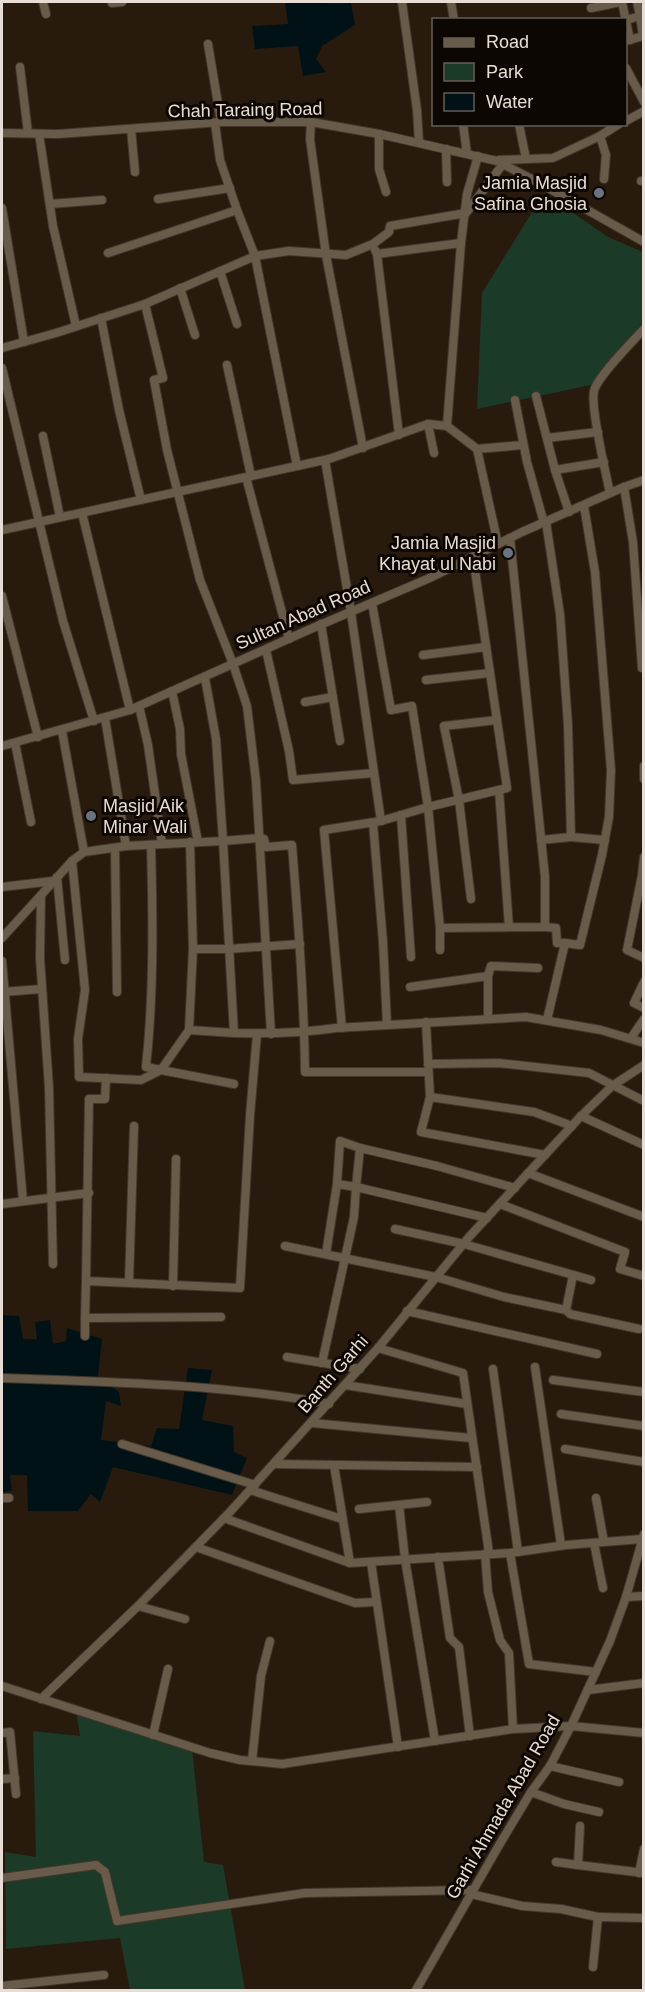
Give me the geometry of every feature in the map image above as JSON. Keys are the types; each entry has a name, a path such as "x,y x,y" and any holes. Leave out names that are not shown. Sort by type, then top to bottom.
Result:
{"street":[{"path":"43,2 46,14"},
{"path":"112,2 122,2"},
{"path":"402,2 417,110 419,143"},
{"path":"451,2 454,18"},
{"path":"591,8 606,3 621,2 625,18"},
{"path":"628,40 643,36 642,16 637,2"},
{"path":"627,20 642,16"},
{"path":"208,44 218,123 220,160 255,256 297,466"},
{"path":"20,68 28,134"},
{"path":"627,70 644,102"},
{"path":"627,120 644,111"},
{"path":"311,122 310,139 327,255 363,448"},
{"name":"Chah Taraing Road","path":"2,133 39,134 218,123 311,122 379,134 500,162 644,242"},
{"path":"464,126 467,154"},
{"path":"519,126 526,159"},
{"path":"600,126 606,155 604,179"},
{"path":"2,348 145,304 255,256 289,251 346,255 374,244 389,232 390,226 466,213 500,162 553,158 616,126"},
{"path":"131,129 135,172"},
{"path":"39,134 50,204 76,326"},
{"path":"379,134 380,169 386,192"},
{"path":"446,149 447,182"},
{"path":"447,426 461,243 467,194 478,156"},
{"path":"158,199 230,188"},
{"path":"50,204 102,200"},
{"path":"2,208 24,342"},
{"path":"108,253 237,210"},
{"path":"377,254 461,243"},
{"path":"374,244 399,435"},
{"path":"220,271 237,324"},
{"path":"180,288 195,335"},
{"path":"145,304 163,378 154,380 167,450 200,580 247,706 256,781 271,1034"},
{"path":"101,318 119,410 141,500"},
{"path":"610,493 594,407 594,391 602,377 644,329"},
{"path":"227,365 248,477 289,639"},
{"path":"2,368 63,621 93,721"},
{"path":"536,396 555,470 569,512"},
{"path":"515,400 523,445 545,523 560,614 568,725 571,837"},
{"path":"428,424 434,453"},
{"path":"2,530 325,460 428,424 447,426 477,450 498,544"},
{"path":"547,438 598,432"},
{"path":"43,436 60,517"},
{"path":"477,450 523,445"},
{"path":"325,460 351,612 374,773 387,1025"},
{"path":"555,470 604,462"},
{"name":"Sultan Abad Road","path":"2,746 130,710 372,603 610,493 644,480"},
{"path":"624,487 633,543 641,657 642,668 644,668"},
{"path":"440,928 556,928 557,943 580,945 609,817 610,770 595,572 584,506"},
{"path":"82,513 130,710"},
{"path":"510,538 545,877 545,927"},
{"path":"342,1028 324,830 377,822 507,788 472,557"},
{"path":"2,596 38,737"},
{"path":"372,603 391,710 412,706 428,807 440,928 440,950"},
{"path":"321,624 340,741"},
{"path":"423,655 486,646"},
{"path":"266,650 290,751 293,780 374,773"},
{"path":"426,680 490,673"},
{"path":"205,678 216,739 234,1033"},
{"path":"72,861 85,990 78,1039 79,1077 141,1080 161,1070 189,1030 193,949 194,842 181,754 180,729 172,692"},
{"path":"305,702 333,697"},
{"path":"139,706 148,745 162,844"},
{"path":"105,717 126,846"},
{"path":"471,899 459,800 444,726 497,720"},
{"path":"62,730 84,852"},
{"path":"15,743 31,822"},
{"path":"644,765 644,779"},
{"path":"499,790 509,927"},
{"path":"401,815 411,957"},
{"path":"541,840 571,837 605,840"},
{"path":"2,938 72,861 84,852 126,846 259,838 264,838 266,847 292,845 300,944 305,1072 499,1063 589,1073 644,1101"},
{"path":"151,845 153,928 146,1067 234,1084"},
{"path":"115,848 117,992"},
{"path":"644,857 627,950 644,958"},
{"path":"2,887 55,879"},
{"path":"55,879 65,960"},
{"path":"41,895 40,958 49,1088 53,1264"},
{"path":"547,1020 565,943"},
{"path":"193,949 300,944"},
{"path":"2,961 5,1058 22,1201"},
{"path":"488,1018 488,976 491,966 538,968"},
{"path":"410,987 488,976"},
{"path":"644,982 634,1003 644,1008"},
{"path":"2,992 42,989"},
{"path":"189,1030 271,1034 526,1017 632,1038 644,1043"},
{"path":"632,1038 644,1019"},
{"path":"426,1022 430,1097 421,1132 546,1155"},
{"path":"86,1281 240,1288 257,1034"},
{"name":"Banth Garhi","path":"40,1699 138,1606 224,1518 345,1386 464,1244 581,1116 612,1086 644,1065"},
{"path":"85,1336 90,1099 105,1100 105,1078"},
{"path":"430,1097 534,1112 572,1126"},
{"path":"581,1116 644,1145"},
{"path":"129,1282 134,1126"},
{"path":"326,1254 337,1184 340,1141 515,1188"},
{"path":"322,1363 354,1217 360,1148"},
{"path":"173,1286 176,1159"},
{"path":"528,1173 644,1217"},
{"path":"337,1184 487,1218"},
{"path":"2,1204 89,1193"},
{"path":"500,1204 626,1252 620,1269 644,1276"},
{"path":"395,1229 464,1244 591,1280"},
{"path":"285,1246 436,1277 504,1297 566,1310 570,1314 639,1329"},
{"path":"566,1310 573,1275"},
{"path":"407,1311 597,1354"},
{"path":"85,1318 221,1317"},
{"path":"378,1348 463,1373 487,1553 488,1592 500,1640 509,1653 513,1729"},
{"path":"287,1358 360,1369"},
{"path":"535,1367 561,1545"},
{"path":"493,1369 529,1664 596,1672"},
{"path":"2,1378 166,1384 298,1398 329,1404"},
{"path":"553,1380 644,1392"},
{"path":"345,1386 467,1404"},
{"path":"561,1414 644,1426"},
{"path":"312,1423 471,1438"},
{"path":"122,1444 342,1519"},
{"path":"565,1449 644,1462"},
{"path":"274,1464 477,1467"},
{"path":"334,1465 350,1563"},
{"path":"596,1498 604,1542"},
{"path":"359,1509 426,1502"},
{"path":"399,1504 405,1559 435,1742"},
{"path":"224,1518 350,1563 514,1552 643,1537"},
{"name":"Garhi Ahmada Abad Road","path":"416,1990 531,1792 550,1766 571,1726 610,1641 626,1597 643,1537"},
{"path":"594,1543 603,1588"},
{"path":"196,1547 355,1603 376,1602"},
{"path":"438,1557 450,1638 459,1647 470,1736"},
{"path":"371,1562 398,1747"},
{"path":"626,1597 644,1596"},
{"path":"138,1606 185,1619"},
{"path":"252,1761 261,1676 270,1641"},
{"path":"153,1735 168,1669"},
{"path":"588,1690 644,1683"},
{"path":"2,1686 210,1753 282,1764 513,1729 571,1726 644,1733"},
{"path":"2,1733 10,1732 16,1794"},
{"path":"550,1766 619,1782"},
{"path":"2,1779 15,1778"},
{"path":"531,1792 564,1804 599,1812"},
{"path":"578,1865 580,1826"},
{"path":"556,1862 641,1873 644,1849"},
{"path":"2,1878 96,1865 105,1872 117,1921 305,1893 472,1892 522,1906 598,1917 644,1918"},
{"path":"593,1967 598,1917"},
{"path":"2,1986 104,1975"}],"green space":[{"path":"544,193 608,237 643,252 643,322 591,385 477,409 482,293"},
{"path":"76,1710 192,1748 204,1862 223,1865 245,1990 130,1990 120,1938 6,1949 5,1852 36,1857 33,1731 80,1736"}],"water":[{"path":"285,2 351,3 355,25 322,46 316,59 326,72 303,76 298,46 255,49 252,26 288,24"},
{"path":"2,1315 19,1316 23,1339 37,1339 35,1322 50,1320 53,1344 66,1341 67,1328 102,1339 98,1376 119,1392 121,1406 106,1401 101,1440 151,1446 157,1428 179,1429 188,1368 212,1370 202,1420 233,1426 234,1452 247,1458 232,1495 113,1467 100,1502 91,1494 78,1511 28,1511 27,1475 10,1475 12,1491 2,1492"}],"place":[{"name":"Jamia Masjid Safina Ghosia","path":"599,193"},
{"name":"Jamia Masjid Khayat ul Nabi","path":"508,553"},
{"name":"Masjid Aik Minar Wali","path":"91,816"}]}
